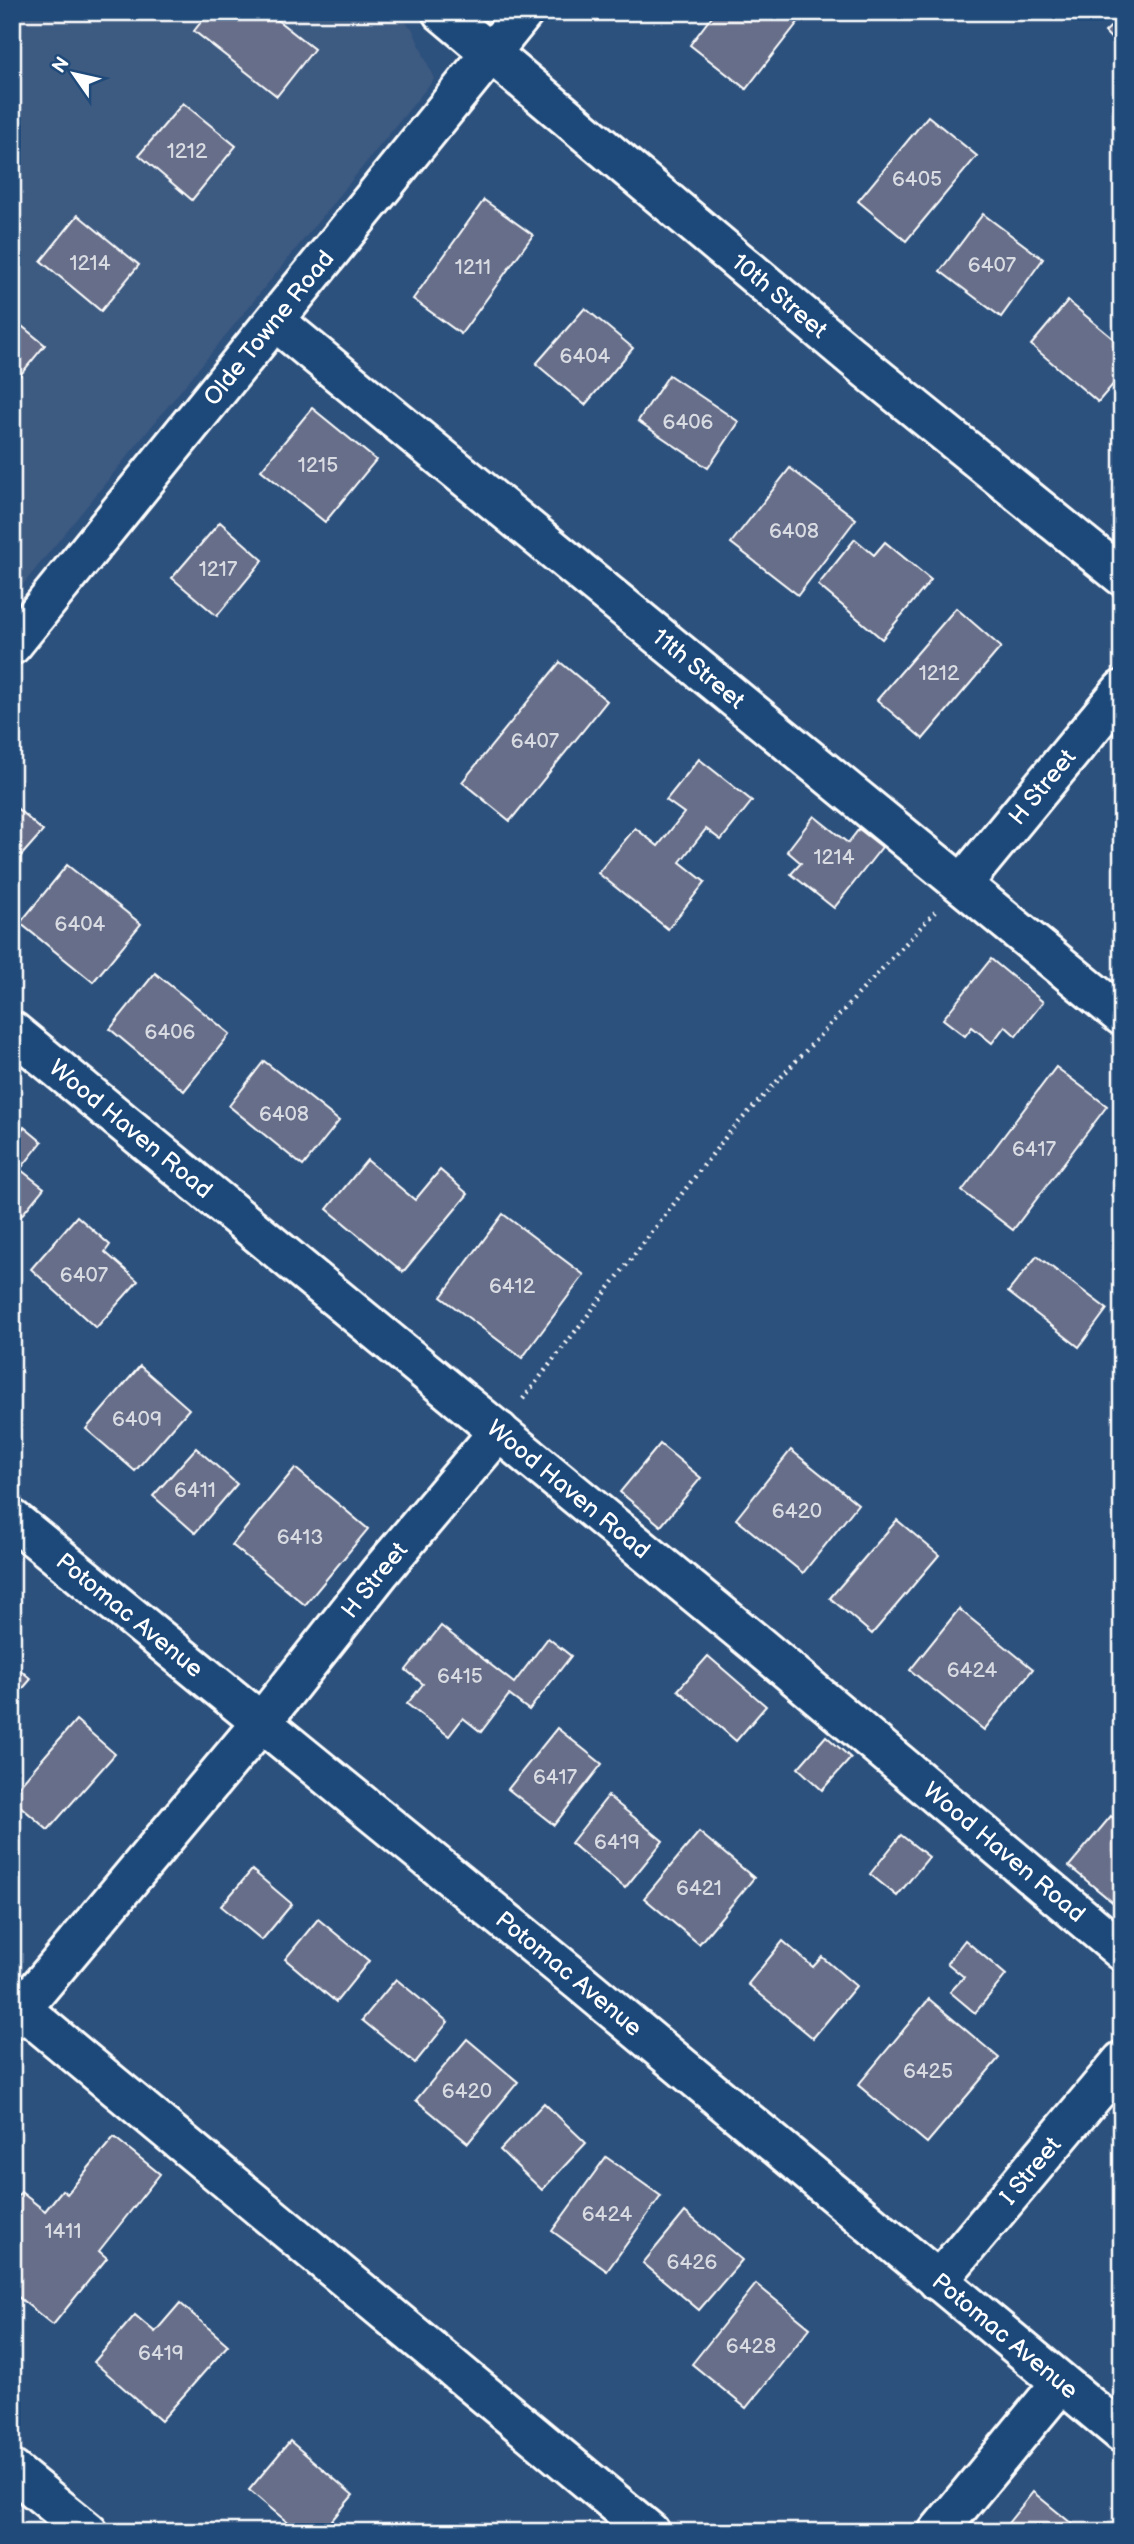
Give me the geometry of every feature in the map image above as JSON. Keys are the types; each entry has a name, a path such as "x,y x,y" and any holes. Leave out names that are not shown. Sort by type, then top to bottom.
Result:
{"street":[{"name":"10th Street","path":"442,12 869,371 1122,576"},
{"name":"Olde Towne Road","path":"12,645 524,12"},
{"name":"11th Street","path":"275,321 1122,1016"},
{"name":"H Street","path":"962,884 1122,690"},
{"name":"Wood Haven Road","path":"12,1031 499,1431 1122,1951"},
{"name":"H Street","path":"15,2010 260,1724 380,1572 499,1431"},
{"name":"Potomac Avenue","path":"12,1518 260,1724 581,1983 1122,2433"},
{"path":"15,2010 650,2532"},
{"name":"I Street","path":"937,2281 1122,2062"},
{"path":"938,2532 1062,2383"},
{"path":"12,2470 88,2532"}],"path":[{"path":"499,1431 728,1134 962,884"}],"shaded area":[{"path":"12,12 393,12 412,28 434,79 12,598"}],"building":[{"path":"209,12 267,12 314,49 277,96 194,31"},
{"path":"715,12 806,12 746,89 690,45"},
{"path":"1122,16 1122,50 1105,32"},
{"path":"183,103 236,146 192,200 139,155"},
{"path":"928,116 977,156 906,241 858,201"},
{"path":"484,200 533,235 461,334 413,299"},
{"path":"983,214 1043,259 1001,317 940,271"},
{"path":"78,215 139,265 101,311 41,261"},
{"path":"1068,301 1122,346 1122,374 1098,402 1031,345"},
{"path":"585,308 633,348 585,405 536,364"},
{"path":"12,318 45,345 12,385"},
{"path":"669,375 739,422 708,468 638,421"},
{"path":"312,408 376,460 325,522 261,470"},
{"path":"790,468 856,519 798,595 731,543"},
{"path":"220,522 263,560 217,616 172,578"},
{"path":"855,539 874,555 885,542 931,580 882,639 818,585"},
{"path":"956,608 1001,647 923,739 877,700"},
{"path":"560,662 607,701 510,821 462,782"},
{"path":"699,759 752,801 721,840 706,829 680,862 705,882 668,929 598,873 635,828 658,846 684,813 666,800"},
{"path":"12,804 43,831 12,866"},
{"path":"814,816 848,843 859,829 882,847 834,908 791,874 801,863 787,851"},
{"path":"67,865 141,924 93,982 20,923"},
{"path":"991,959 1043,1002 1016,1036 1005,1026 992,1043 972,1027 965,1036 943,1019"},
{"path":"155,973 230,1034 184,1091 110,1029"},
{"path":"264,1061 339,1121 303,1166 229,1106"},
{"path":"1056,1067 1107,1106 1013,1230 962,1191"},
{"path":"24,1127 42,1142 22,1167 12,1159 12,1141"},
{"path":"367,1160 415,1200 440,1170 468,1194 403,1272 327,1209"},
{"path":"12,1163 44,1188 12,1227"},
{"path":"1122,1181 1122,1203 1111,1195"},
{"path":"503,1214 584,1275 522,1358 441,1297"},
{"path":"77,1216 110,1245 105,1252 138,1281 96,1328 31,1269"},
{"path":"1037,1256 1107,1309 1079,1347 1008,1292"},
{"path":"140,1366 189,1409 135,1471 86,1429"},
{"path":"660,1444 701,1478 661,1526 620,1492"},
{"path":"196,1448 237,1484 195,1533 153,1496"},
{"path":"791,1450 858,1504 803,1573 736,1519"},
{"path":"295,1468 368,1529 305,1605 232,1545"},
{"path":"897,1520 939,1555 872,1634 830,1598"},
{"path":"959,1609 1033,1669 984,1730 910,1670"},
{"path":"441,1626 514,1683 548,1638 571,1656 529,1710 509,1695 481,1732 463,1718 449,1736 407,1704 423,1684 406,1670"},
{"path":"708,1656 766,1706 736,1741 678,1690"},
{"path":"12,1663 31,1679 12,1701"},
{"path":"76,1720 115,1754 48,1830 12,1799 12,1794"},
{"path":"557,1728 602,1764 554,1825 508,1789"},
{"path":"826,1736 851,1758 822,1790 798,1768"},
{"path":"608,1796 663,1841 625,1888 571,1843"},
{"path":"1111,1816 1122,1825 1122,1910 1069,1866"},
{"path":"699,1832 754,1878 699,1944 644,1898"},
{"path":"901,1835 929,1857 897,1896 870,1874"},
{"path":"252,1870 292,1904 262,1940 221,1906"},
{"path":"318,1919 369,1961 336,2002 285,1959"},
{"path":"965,1940 1006,1975 975,2013 950,1992 964,1977 947,1963"},
{"path":"783,1941 813,1967 822,1957 856,1986 813,2038 748,1984"},
{"path":"396,1979 448,2022 415,2063 362,2020"},
{"path":"929,1999 999,2058 927,2143 858,2085"},
{"path":"467,2039 518,2082 468,2143 416,2100"},
{"path":"544,2103 586,2143 542,2190 500,2150"},
{"path":"114,2137 160,2174 99,2251 107,2258 53,2325 12,2292 12,2202 21,2192 45,2211 62,2190 67,2194"},
{"path":"606,2157 661,2196 607,2271 552,2231"},
{"path":"685,2212 742,2260 699,2310 643,2263"},
{"path":"756,2284 810,2328 746,2408 692,2364"},
{"path":"180,2303 228,2345 161,2421 94,2362 135,2315 155,2332"},
{"path":"290,2441 353,2495 322,2532 299,2532 249,2490"},
{"path":"1033,2492 1082,2532 1001,2532"}]}
